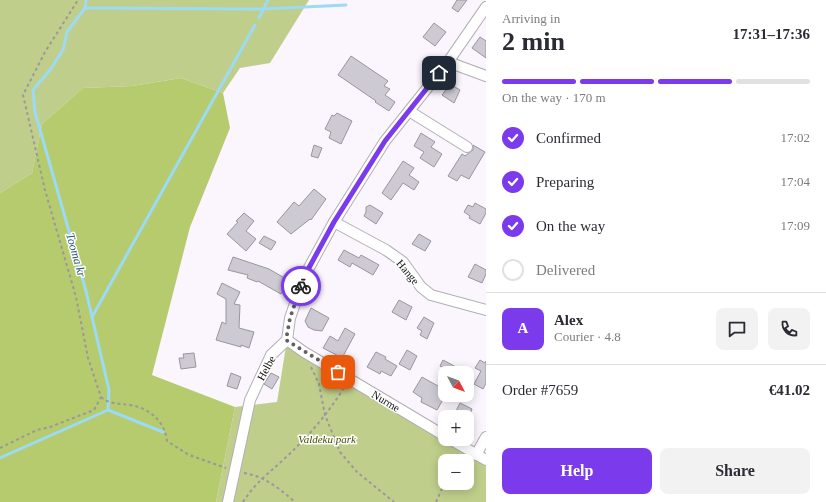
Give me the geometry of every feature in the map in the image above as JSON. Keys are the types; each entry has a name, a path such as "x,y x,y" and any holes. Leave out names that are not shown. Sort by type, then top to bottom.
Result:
{"street":[{"path":"286,340 290,318 305,275 334,222 385,141 448,62 486,7"},
{"path":"448,62 486,76"},
{"path":"409,111 467,148"},
{"name":"Hange","path":"334,222 386,250 403,262 421,287 431,295 486,310"},
{"name":"Nurme","path":"286,340 438,432"},
{"name":"Helbe","path":"228,502 250,400 271,355 286,340"},
{"path":"476,455 486,437"},
{"path":"461,446 486,460"}],"path":[{"path":"78,0 45,52 23,95 45,190 76,297 88,358 101,397 108,403 132,405 155,415 166,432 168,441 189,455 234,471 250,474 276,485 295,502"},
{"path":"304,352 319,384 325,415 340,452 357,472 394,502"},
{"path":"243,502 252,488 284,460 325,415 349,379"},
{"path":"0,448 38,430 50,427 94,410 101,397"},
{"path":"436,502 441,490"}],"green space":[{"path":"0,0 309,0 270,63 240,68 223,93 181,78 132,86 83,88 42,124 32,173 0,193"},
{"path":"181,78 223,93 230,128 190,227 152,375 235,407 216,502 0,502 0,193 32,173 42,124 83,88 132,86"},
{"name":"Valdeku park","path":"287,340 438,431 438,446 463,446 486,460 486,502 216,502 235,407 277,402"}],"building":[{"path":"457,0 467,0 458,12 452,8"},
{"path":"434,23 446,32 435,46 423,37"},
{"path":"480,37 486,41 486,58 472,48"},
{"path":"351,56 388,81 384,86 390,89 385,95 395,102 389,111 338,75"},
{"path":"450,84 460,90 454,103 442,95"},
{"path":"337,113 352,121 341,144 329,138 331,132 325,129 332,115 334,116"},
{"path":"421,133 435,142 431,147 442,154 434,167 420,158 424,152 414,146"},
{"path":"314,145 322,148 318,158 311,156"},
{"path":"473,145 485,152 469,179 461,175 457,181 448,176 462,154 465,156 473,150"},
{"path":"403,161 414,168 409,175 419,182 414,190 403,183 391,200 382,193"},
{"path":"314,189 326,199 311,220 310,219 291,234 277,222 294,202 299,206"},
{"path":"475,203 486,209 486,213 480,224 469,218 470,216 464,212 468,205 473,207"},
{"path":"370,205 383,213 376,224 364,216 366,207"},
{"path":"244,213 254,221 246,231 256,239 246,251 227,234"},
{"path":"419,234 431,241 425,251 412,244"},
{"path":"264,236 276,242 271,250 259,243"},
{"path":"344,250 359,258 361,255 379,265 373,275 352,263 350,267 338,260"},
{"path":"233,257 269,269 288,280 281,294 258,281 257,282 247,278 248,275 228,270"},
{"path":"475,264 486,270 482,283 468,277"},
{"path":"222,283 240,292 234,304 240,305 239,328 254,332 249,348 216,340 222,322 226,324 226,299 217,294"},
{"path":"399,300 412,307 406,320 392,312"},
{"path":"311,308 329,318 322,331 314,330 308,327 305,321"},
{"path":"424,317 434,323 427,339 420,335 422,331 417,328"},
{"path":"345,328 355,334 342,358 323,348 330,336 338,341"},
{"path":"407,350 417,356 410,370 399,364"},
{"path":"376,352 386,357 385,359 397,366 391,376 381,371 380,374 367,367"},
{"path":"194,353 196,367 181,369 179,358 184,358 183,354"},
{"path":"443,360 454,366 440,366"},
{"path":"480,360 485,363 486,361 486,383 483,389 474,384 481,371 475,368"},
{"path":"231,373 241,377 237,389 227,386"},
{"path":"271,373 279,377 272,389 264,384"},
{"path":"422,377 438,386 438,402 442,402 437,410 421,402 422,398 413,392"},
{"path":"460,403 472,409 472,410 456,410"}],"waterway":[{"name":"Tooma kr","path":"0,458 108,410 109,390 86,291 35,112 33,90 50,70 63,50 67,32 85,8 86,0"},
{"path":"259,18 268,0"},
{"path":"85,8 263,9 346,5"},
{"path":"92,317 255,25"},
{"path":"108,410 163,432"}],"way so far":[{"path":"301,286 290,318 286,340 338,372"}],"route":[{"path":"301,286 305,275 334,222 385,141 439,73"}]}
